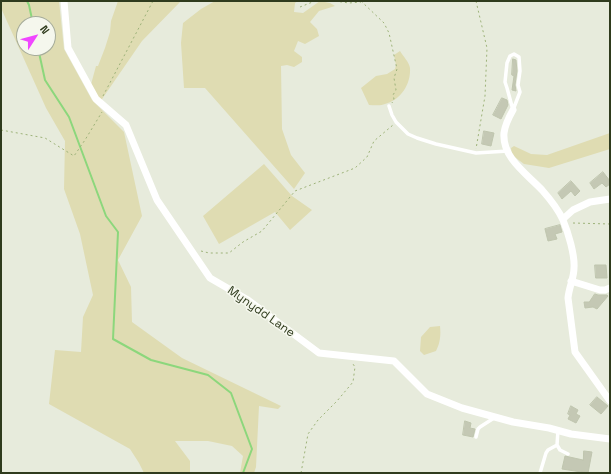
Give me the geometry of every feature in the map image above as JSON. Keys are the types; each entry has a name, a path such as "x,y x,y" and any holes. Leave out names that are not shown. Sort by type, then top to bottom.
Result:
{"street":[{"name":"Mynydd Lane","path":"64,1 68,48 96,99 126,125 157,200 210,278 248,300 319,353 394,361 427,394 462,408 513,422 549,428 571,434 610,439"},
{"path":"513,110 504,133 504,140 511,157 553,203 563,222 571,245 574,260 574,268 568,290 568,298 576,352 610,401"},
{"path":"563,222 573,210 590,202 610,199"},
{"path":"571,281 608,291"}],"lane":[{"path":"514,54 519,56 520,71 518,85 520,92 513,110 505,82 507,63 510,56 514,54"},
{"path":"389,106 396,122 408,134 417,138 476,153 508,151"},
{"path":"476,437 480,426 495,417"},
{"path":"558,430 557,445 560,450 568,454"},
{"path":"540,473 546,453 548,450 557,445"}],"path":[{"path":"1,130 45,138 74,156 86,140 102,104 153,1"},
{"path":"300,8 315,1"},
{"path":"334,1 349,3 361,1 384,23 389,33 397,69 394,78 396,90 393,95 394,99 389,106"},
{"path":"476,1 487,48 485,96 476,153"},
{"path":"190,249 209,253 229,253 243,242 262,231 294,191 355,168 367,158 374,141 396,122"},
{"path":"563,222 610,224"},
{"path":"301,473 308,434 318,420 337,401 352,382 355,367 350,356"}],"shaded area":[{"path":"1,1 59,1 64,49 92,100 124,132 142,216 118,260 131,287 132,322 182,358 281,406 278,409 259,406 256,467 254,473 240,473 243,456 232,446 208,441 175,441 190,461 190,473 144,473 130,449 49,404 55,350 81,352 83,317 93,295 80,234 64,189 65,141 46,108 23,56 56,56 56,16 16,16 16,41 1,8"},
{"path":"118,1 181,1 142,41 100,102 90,88 96,66 98,66 105,48 110,32 111,21"},
{"path":"215,1 298,1 295,3 294,12 303,13 320,1 330,3 335,6 319,11 310,22 317,29 319,36 305,44 298,41 294,51 302,57 302,62 294,67 287,65 281,66 282,129 291,155 305,173 294,189 205,88 184,88 181,43 183,23 201,9"},
{"path":"400,51 410,68 407,85 400,95 391,102 382,105 369,105 361,88 376,76 387,74 395,69 396,65 394,55"},
{"path":"610,133 610,149 549,168 524,164 512,155 511,148 514,146 531,154 547,155"},
{"path":"264,164 292,196 312,210 290,230 275,212 219,244 203,216"},
{"path":"440,326 440,339 436,351 424,355 420,351 421,337 430,327"}],"building":[{"path":"513,59 516,60 516,91 512,90 514,76 512,75"},
{"path":"502,98 507,100 508,105 501,119 493,115"},
{"path":"484,131 494,133 491,146 482,144"},
{"path":"603,172 610,181 610,184 606,187 602,183 594,189 590,183"},
{"path":"571,181 580,191 575,196 571,191 562,199 558,193"},
{"path":"560,225 562,232 555,234 557,239 548,241 545,229"},
{"path":"595,265 606,265 607,278 596,278"},
{"path":"595,294 608,296 597,309 593,307 585,308 584,302 589,302"},
{"path":"597,397 608,406 601,414 590,405"},
{"path":"571,406 578,410 576,414 580,416 576,423 568,419"},
{"path":"465,421 471,423 470,428 475,429 473,437 463,435"},
{"path":"584,451 592,452 588,473 562,469 565,456 583,460"}],"waterway":[{"path":"27,1 31,16"},
{"path":"40,56 45,80 69,117 106,216 118,232 113,339 151,360 208,375 231,393 252,449 243,473"}]}
